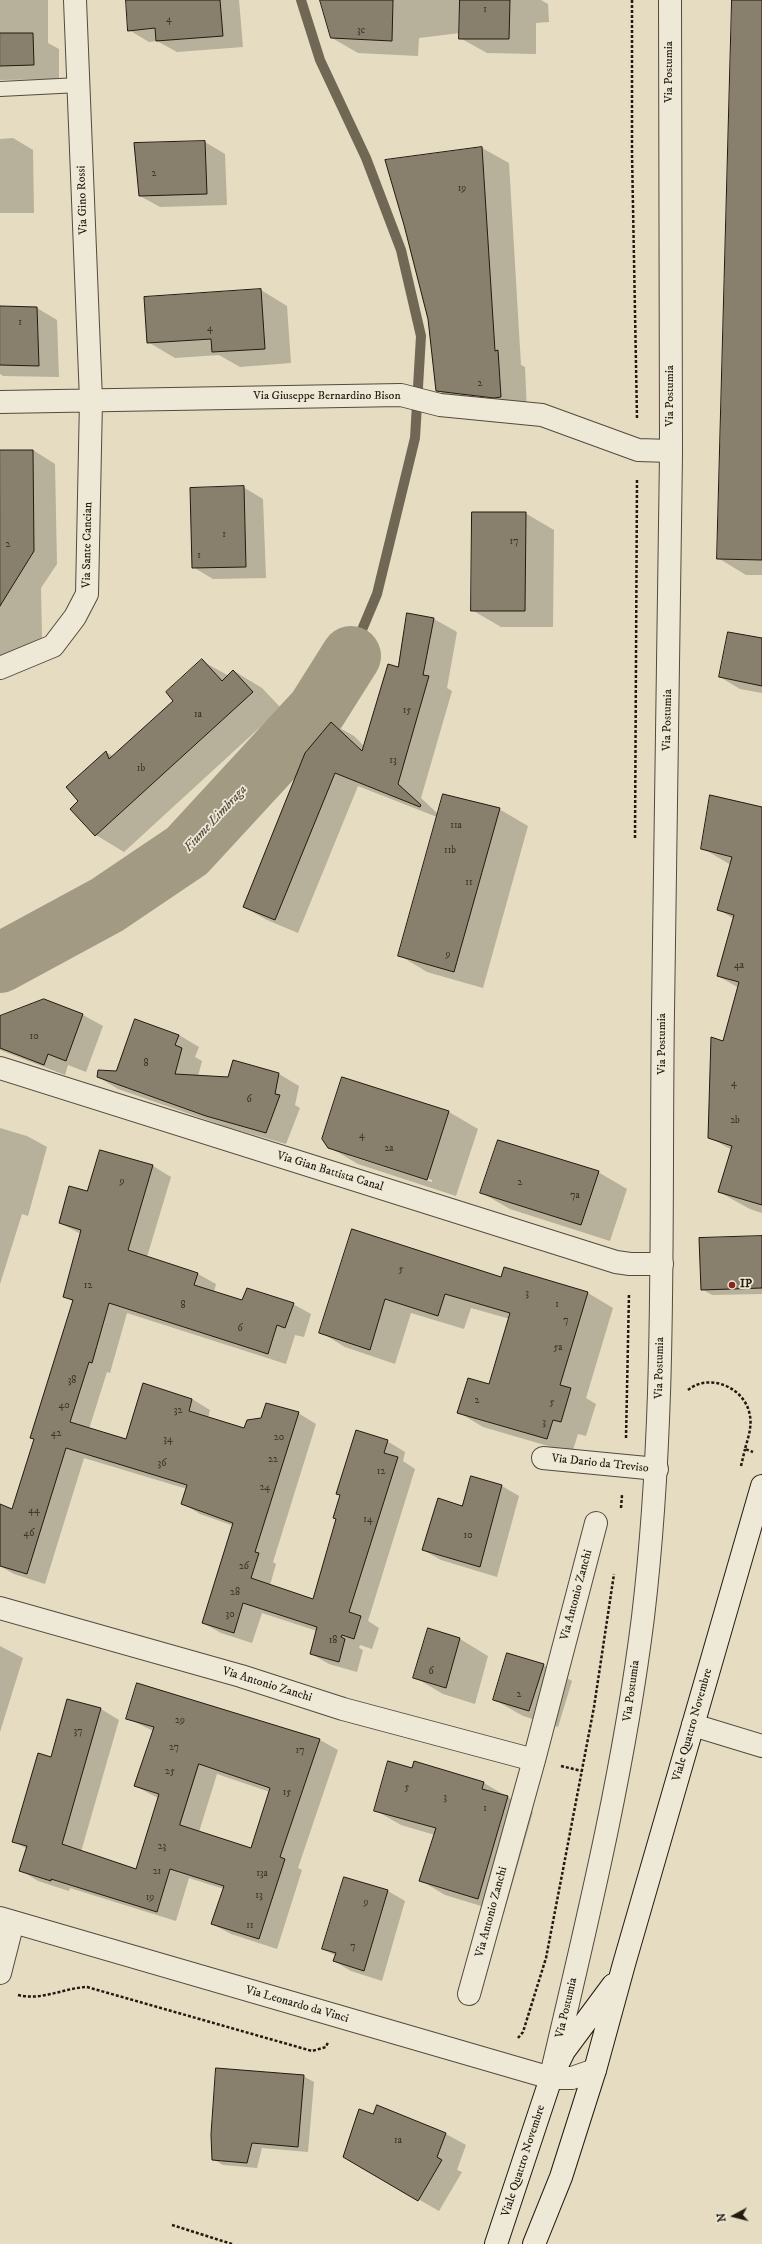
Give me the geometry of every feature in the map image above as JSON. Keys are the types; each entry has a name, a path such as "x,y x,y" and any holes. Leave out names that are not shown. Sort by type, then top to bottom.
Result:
{"street":[{"name":"Via Gino Rossi","path":"75,0 91,400"},
{"name":"Via Postumia","path":"551,2078 596,1886 628,1719 643,1618 656,1469 662,1264 663,1020 671,451 670,0"},
{"name":"Via Giuseppe Bernardino Bison","path":"0,402 401,395 440,405 542,415 638,450 671,451"},
{"name":"Via Sante Cancian","path":"0,668 53,646 74,617 87,594 91,400"},
{"name":"Via Gian Battista Canal","path":"0,1068 616,1262 630,1264 662,1264"},
{"name":"Via Dario da Treviso","path":"543,1458 656,1469"},
{"name":"Viale Quattro Novembre","path":"624,1964 762,1486"},
{"name":"Via Antonio Zanchi","path":"469,1994 534,1760 596,1523"},
{"name":"Via Antonio Zanchi","path":"0,1608 241,1676 343,1709 534,1760"},
{"path":"693,1725 762,1746"},
{"name":"Via Leonardo da Vinci","path":"7,1920 551,2078 572,2078 596,2070"},
{"path":"0,1973 7,1920"},
{"path":"551,2078 564,2051 611,1988 624,1964"},
{"path":"534,2244 561,2177 596,2070 624,1964"},
{"name":"Viale Quattro Novembre","path":"496,2244 551,2078"}],"lane":[{"path":"0,89 79,85"}],"path":[{"path":"632,0 632,153 638,450 635,841"},
{"path":"621,1512 625,1467 630,1264"},
{"path":"683,1394 700,1382 707,1381 732,1388 739,1394 750,1414 751,1424 746,1449 753,1452"},
{"path":"514,2043 523,2032 546,1958 582,1771 614,1573"},
{"path":"16,1995 35,1998 75,1988 87,1987 312,2051 326,2047 331,2038"},
{"path":"172,2225 232,2244"}],"building":[{"path":"126,0 220,0 223,36 156,41 155,28 128,31"},
{"path":"320,0 393,0 392,41 331,38"},
{"path":"460,0 510,0 509,39 459,39"},
{"path":"732,0 762,0 762,560 717,559"},
{"path":"0,33 33,33 34,65 0,66"},
{"path":"205,141 207,194 139,196 134,143"},
{"path":"482,147 495,351 498,350 501,397 494,398 436,391 428,319 404,225 385,160"},
{"path":"261,289 265,349 212,352 211,339 147,343 144,297"},
{"path":"0,306 37,307 39,366 0,365"},
{"path":"0,450 33,450 34,551 0,606"},
{"path":"244,486 246,567 192,568 190,488"},
{"path":"472,512 526,512 525,611 471,611"},
{"path":"407,613 434,618 423,675 429,676 398,784 421,805 420,807 335,773 275,920 243,907 305,753 331,722 362,751 388,664 398,667"},
{"path":"728,632 762,638 762,686 719,677"},
{"path":"202,659 222,681 233,670 253,692 95,836 70,809 78,801 66,787 106,751 109,759 173,701 166,692"},
{"path":"443,794 500,808 454,972 398,956"},
{"path":"710,795 762,807 762,1205 718,1192 732,1146 708,1138 711,1037 723,1041 739,982 717,976 734,915 717,910 732,857 701,849"},
{"path":"44,999 83,1014 66,1061 48,1054 44,1065 0,1048 0,1016"},
{"path":"135,1019 179,1035 175,1045 182,1048 175,1074 228,1077 233,1060 279,1073 275,1094 280,1095 266,1133 206,1116 97,1077 98,1070 116,1071"},
{"path":"342,1077 449,1111 427,1180 328,1148 322,1139"},
{"path":"498,1140 599,1171 581,1225 480,1193"},
{"path":"100,1150 153,1165 128,1250 198,1273 194,1285 242,1300 247,1288 294,1303 285,1328 277,1325 268,1354 109,1303 92,1363 89,1362 70,1422 126,1439 143,1383 192,1399 189,1411 244,1428 247,1420 261,1418 266,1403 299,1412 255,1552 259,1553 251,1578 313,1599 336,1519 333,1518 340,1495 336,1494 356,1430 388,1440 384,1453 398,1457 349,1612 361,1616 354,1639 342,1635 341,1637 345,1639 339,1662 310,1654 317,1627 243,1603 234,1633 202,1623 233,1523 181,1504 187,1485 66,1448 27,1574 0,1566 0,1504 12,1509 34,1439 30,1438 73,1300 63,1297 81,1230 59,1223 69,1186 87,1191"},
{"path":"352,1229 501,1277 504,1267 588,1292 560,1385 571,1388 561,1422 553,1420 547,1439 457,1413 468,1378 489,1384 510,1313 445,1294 438,1316 385,1299 370,1350 319,1333"},
{"path":"762,1236 762,1288 701,1290 699,1238"},
{"path":"471,1476 502,1485 480,1567 422,1550 438,1498 462,1506"},
{"path":"428,1628 460,1638 446,1688 413,1678"},
{"path":"507,1653 544,1664 529,1711 493,1700"},
{"path":"137,1683 320,1739 280,1857 285,1859 259,1939 211,1924 224,1886 170,1869 157,1912 51,1879 51,1881 19,1871 27,1846 12,1842 38,1753 51,1757 67,1699 101,1708 62,1844 136,1869 159,1794 134,1786 154,1727 126,1719","holes":["199,1764 270,1788 251,1848 180,1825"]},
{"path":"388,1761 412,1768 414,1761 484,1782 482,1789 508,1796 478,1899 419,1881 436,1828 374,1811"},
{"path":"344,1877 388,1890 364,1971 333,1961 336,1953 322,1949"},
{"path":"216,2068 304,2075 298,2147 252,2143 247,2163 212,2160 211,2135"},
{"path":"377,2105 446,2133 437,2157 442,2160 418,2201 343,2157 359,2109 373,2114"}],"waterway":[{"path":"301,0 320,60 366,158 401,250 421,336 415,438 377,594 351,656"},
{"name":"Fiume Limbraga","path":"0,963 107,905 187,851 317,710 351,656"}],"place":[{"name":"IP","path":"732,1285"}]}
